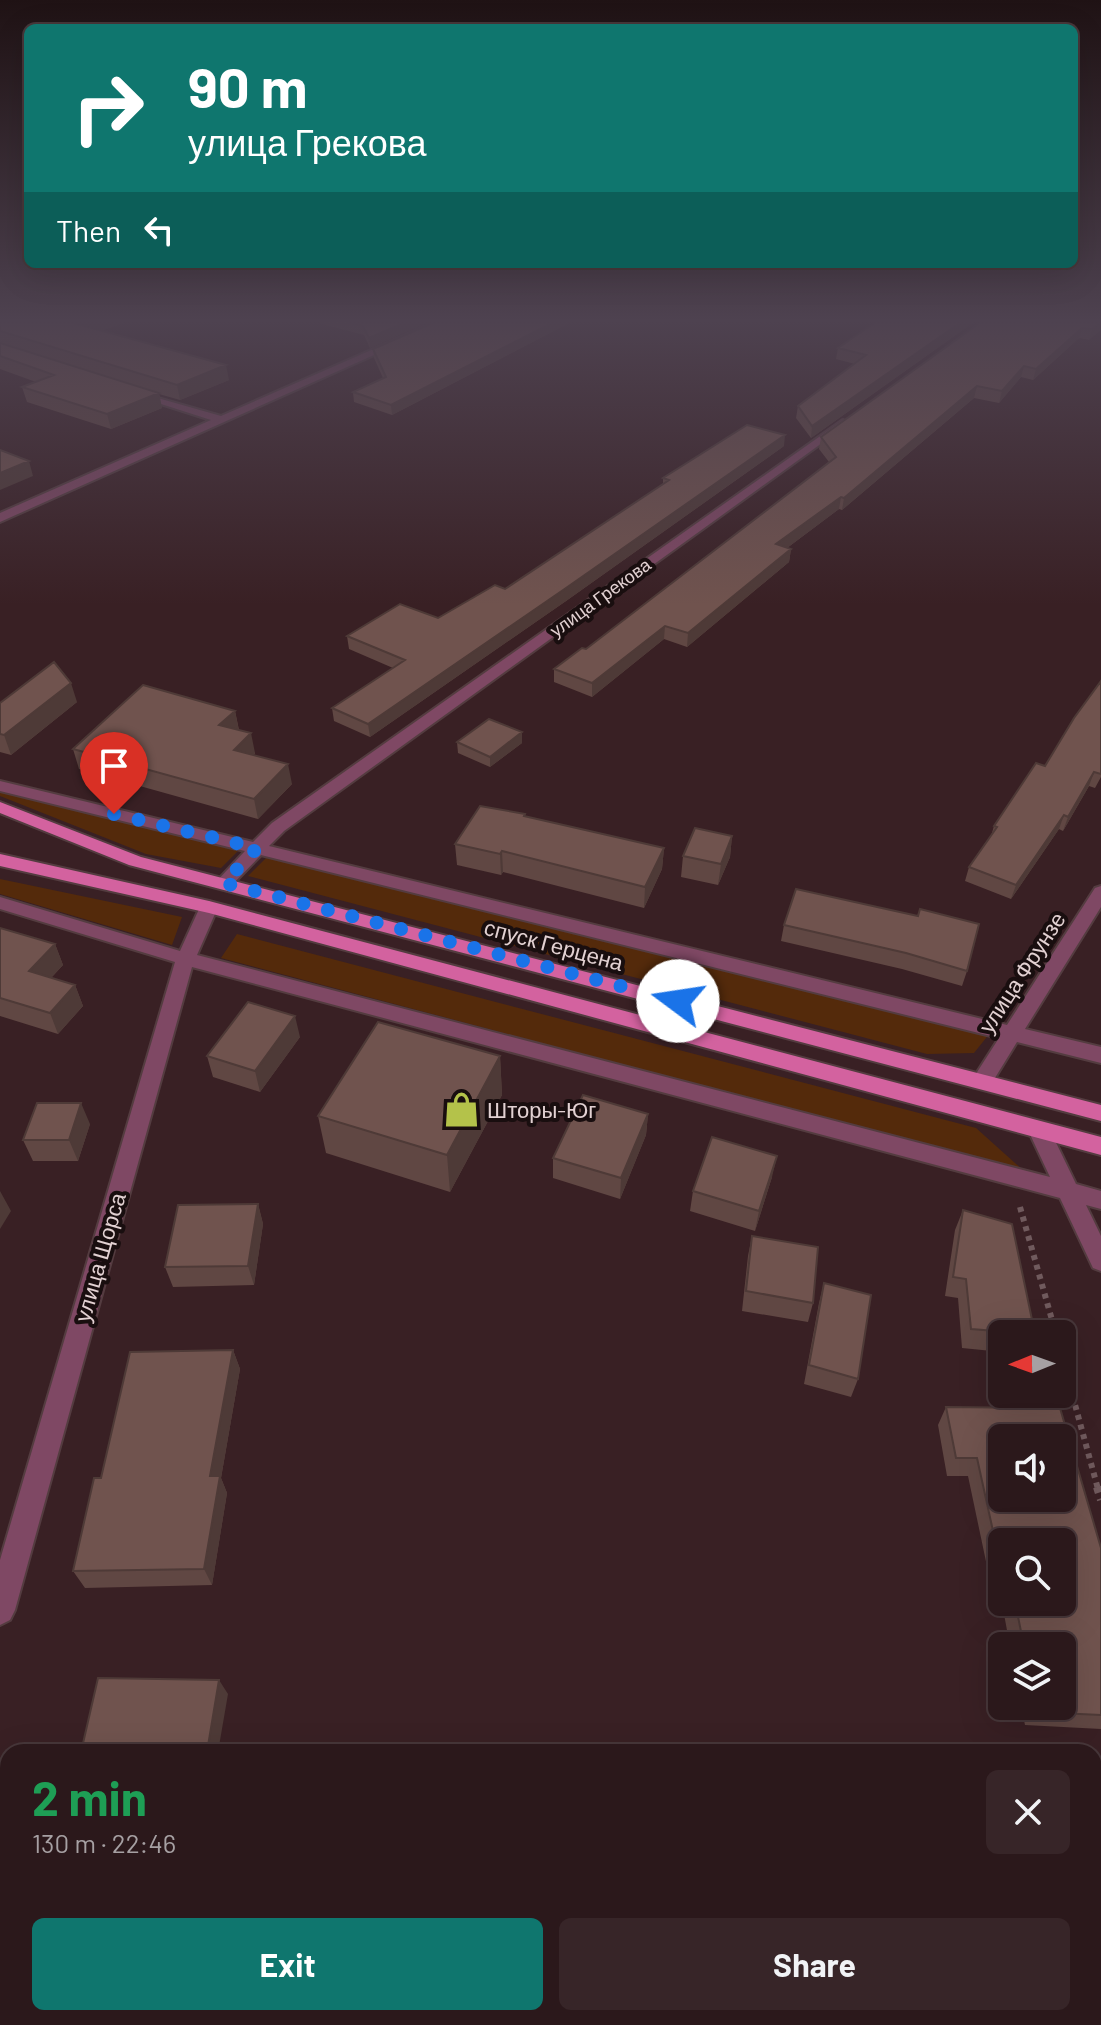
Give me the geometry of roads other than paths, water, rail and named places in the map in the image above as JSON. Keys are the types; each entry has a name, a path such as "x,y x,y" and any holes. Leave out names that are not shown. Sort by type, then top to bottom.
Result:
{"main road":[{"name":"спуск Герцена","path":"0,807 135,861 1101,1113"},
{"path":"0,860 209,907 1101,1146"}],"street":[{"path":"210,416 221,420"},
{"path":"0,518 229,416"},
{"name":"улица Грекова","path":"224,883 278,827 853,416"},
{"path":"0,786 1101,1055"},
{"name":"улица Фрунзе","path":"983,1080 1101,892"},
{"path":"0,903 186,959 1101,1200"},
{"name":"улица Щорса","path":"0,1610 179,975 209,907"},
{"path":"1039,1130 1101,1261"}],"place":[{"name":"Шторы-Юг","path":"461,1109"}]}
